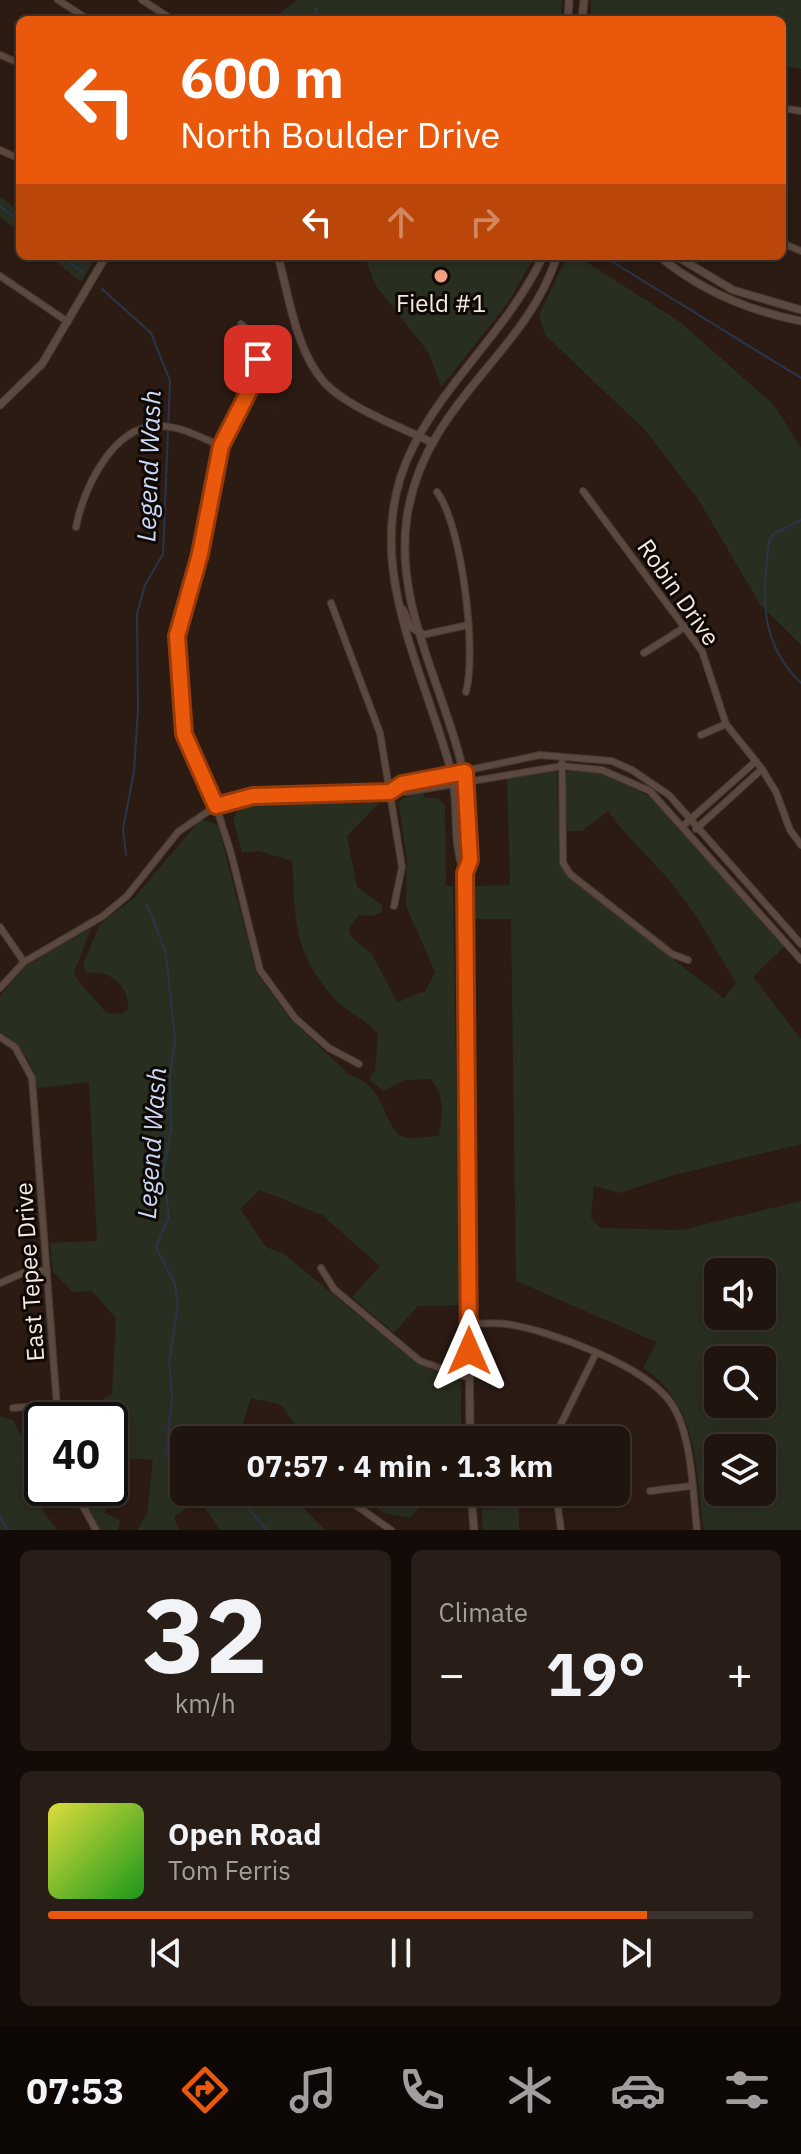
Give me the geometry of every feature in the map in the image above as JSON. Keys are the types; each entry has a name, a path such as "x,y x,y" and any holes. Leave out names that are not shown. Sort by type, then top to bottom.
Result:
{"street":[{"path":"58,0 83,16"},
{"path":"142,0 167,16"},
{"path":"0,405 42,364 104,260"},
{"path":"279,260 298,327 324,382 342,397 431,442"},
{"path":"465,873 459,859 453,778 393,586 391,543 396,496 419,436 516,305 541,260"},
{"path":"470,1426 465,873 470,860 466,781 409,590 405,544 413,484 431,442 536,300 555,260"},
{"path":"665,260 697,283 733,301 801,321"},
{"path":"683,260 733,290 801,310"},
{"path":"0,276 68,322"},
{"path":"241,324 251,333 256,347 256,373 221,446 200,554 177,636 184,734 216,806 260,970 295,1018 329,1048 359,1064"},
{"path":"76,527 80,504 115,446 143,427 170,427 221,446"},
{"name":"Robin Drive","path":"583,491 702,651 726,724 762,769 776,792 790,830 801,845"},
{"path":"437,492 448,506 453,523 468,625 470,670 466,692"},
{"path":"393,586 410,626 422,635 468,625"},
{"path":"331,603 368,693 380,733 402,867 394,906"},
{"path":"644,653 685,627"},
{"path":"701,735 726,724"},
{"path":"453,778 465,772 540,755 612,761 632,770 669,795 801,944"},
{"path":"561,755 563,863 570,874 672,954 688,960"},
{"path":"683,826 756,761"},
{"path":"0,988 24,962 103,916 127,896 178,832 216,806 253,796 390,792 402,784 453,778 466,781 562,766 602,770 637,784 661,801 801,960"},
{"path":"690,834 762,769"},
{"path":"0,927 24,962"},
{"name":"East Tepee Drive","path":"0,1037 15,1047 32,1078 57,1402"},
{"path":"321,1268 334,1289 420,1361 469,1378"},
{"path":"0,1283 23,1273 47,1270"},
{"path":"469,1324 504,1323 532,1330 596,1353 652,1385 671,1403 683,1430 697,1530"},
{"path":"560,1426 596,1353"},
{"path":"13,1408 24,1407"},
{"path":"650,1490 691,1486"},
{"path":"83,1506 96,1530"},
{"path":"357,1506 391,1530"},
{"path":"472,1506 474,1530"},
{"path":"558,1506 561,1530"}],"green space":[{"path":"297,0 562,0 561,16 279,14"},
{"path":"591,0 801,0 801,69 786,67 786,16 591,16"},
{"path":"0,196 16,209 16,230 0,217"},
{"path":"54,260 94,260 81,282"},
{"path":"366,260 533,260 507,304 441,387 429,353 374,283"},
{"path":"571,260 583,260 680,322 774,405 801,448 801,645 760,604 698,499 645,430 545,335 539,315 563,265"},
{"path":"571,768 609,776 650,797 785,946 753,977 801,1039 801,1144 670,1176 620,1193 594,1186 591,1218 600,1228 682,1230 801,1201 801,1530 704,1530 696,1462 685,1420 662,1383 643,1368 657,1342 516,1281 511,919 474,919 474,886 510,885 507,776 557,770 559,859 571,878 724,999 736,983 684,899 608,811 582,831 566,831 566,774"},
{"path":"423,793 425,798 438,798 445,806 446,886 453,886 460,1305 418,1306 394,1333 352,1297 380,1266 322,1215 260,1190 240,1209 266,1247 284,1254 419,1365 461,1381 461,1426 296,1426 282,1405 251,1398 242,1426 170,1426 170,1506 191,1506 174,1516 179,1530 137,1530 147,1514 153,1460 128,1458 128,1402 99,1402 112,1394 116,1318 92,1291 73,1292 53,1272 50,1243 97,1241 89,1082 38,1088 25,1056 15,1043 0,1032 0,996 25,967 91,928 74,973 106,1013 122,1014 128,1009 125,992 116,980 102,974 86,973 83,964 100,924 134,898 201,819 218,825 256,972 290,1019 350,1075 370,1087 401,1136 439,1136 441,1099 430,1079 405,1080 383,1091 369,1079 375,1070 378,1034 335,999 311,966 296,918 292,861 259,851 242,853 233,819 241,804 379,803 347,836 357,887 382,905 382,912 373,916 359,915 349,929 351,937 372,954 397,1002 425,992 435,972 406,906 407,860 399,804 402,798"},
{"path":"0,1416 14,1421 24,1438 24,1455 21,1458 24,1465 24,1506 41,1506 57,1530 0,1530"},
{"path":"87,1506 106,1506 105,1513 120,1520 118,1530 100,1530"},
{"path":"200,1506 301,1506 325,1530 220,1530 205,1508"},
{"path":"374,1506 420,1506 410,1518 384,1513"},
{"path":"519,1507 519,1530 483,1530 481,1509"}],"waterway":[{"path":"315,8 317,16"},
{"name":"Legend Wash","path":"0,206 16,219"},
{"name":"Legend Wash","path":"67,260 82,272"},
{"path":"609,260 801,378"},
{"name":"Legend Wash","path":"102,289 151,333 170,381 163,554 145,585 137,614 138,710 134,771 123,829 126,855"},
{"path":"801,520 773,534 769,542 765,581 771,635 777,652 801,683"},
{"name":"Legend Wash","path":"147,904 166,953 175,1040 170,1075 171,1129 163,1172 169,1216 156,1248 175,1284 178,1305 169,1362 172,1398 166,1455 170,1460"},
{"name":"Legend Wash","path":"247,1506 267,1530"},
{"path":"0,1517 8,1530"}],"place":[{"name":"Field #1","path":"441,276"}],"route":[{"path":"258,359 253,383 221,446 200,554 182,608 177,636 179,707 184,734 216,806 253,796 301,792 390,792 402,784 465,772 469,799 470,860 465,873 469,1351"}]}
